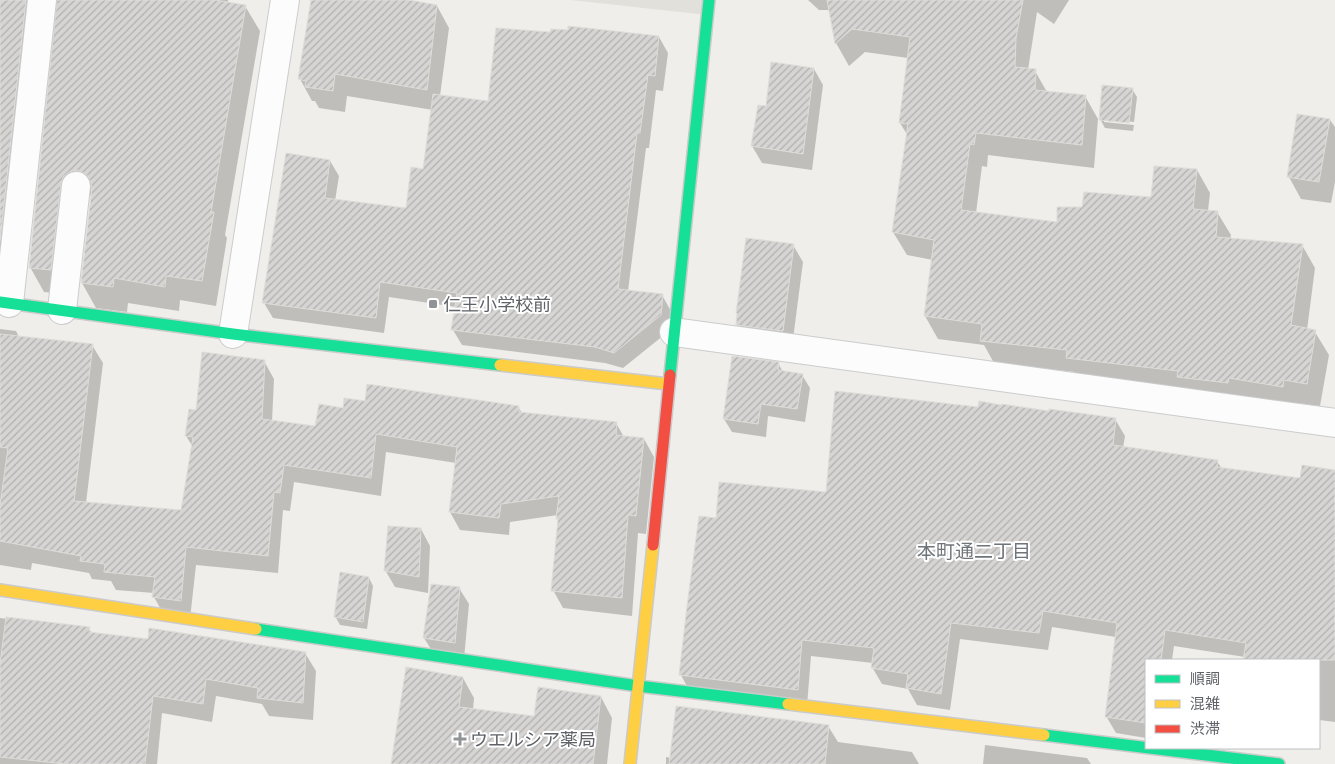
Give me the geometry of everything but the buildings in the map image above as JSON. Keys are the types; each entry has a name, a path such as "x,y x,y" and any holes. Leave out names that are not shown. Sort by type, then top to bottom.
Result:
{"street":[{"path":"42,0 4,303 233,334 668,384"},
{"path":"233,334 285,0"},
{"path":"630,764 709,0"},
{"path":"62,310 76,186"},
{"path":"674,332 1335,423"},
{"path":"0,590 638,686 1145,748"},
{"path":"1156,749 1279,764"}],"shaded area":[{"path":"571,0 709,0 707,15"}],"traffic: fast":[{"path":"670,375 709,0"},
{"path":"0,302 233,334 500,365"},
{"path":"256,629 638,686 788,704"},
{"path":"1044,735 1145,747"},
{"path":"1157,749 1279,764"}],"traffic: slow":[{"path":"500,365 668,384"},
{"path":"630,764 653,545"},
{"path":"0,590 256,629"},
{"path":"788,704 1044,735"}],"traffic: jam":[{"path":"653,545 670,375"}],"place":[{"name":"仁王小学校前","path":"433,304"},
{"name":"ウエルシア薬局","path":"460,739"}],"district":[{"name":"本町通二丁目","path":"974,551"}]}
